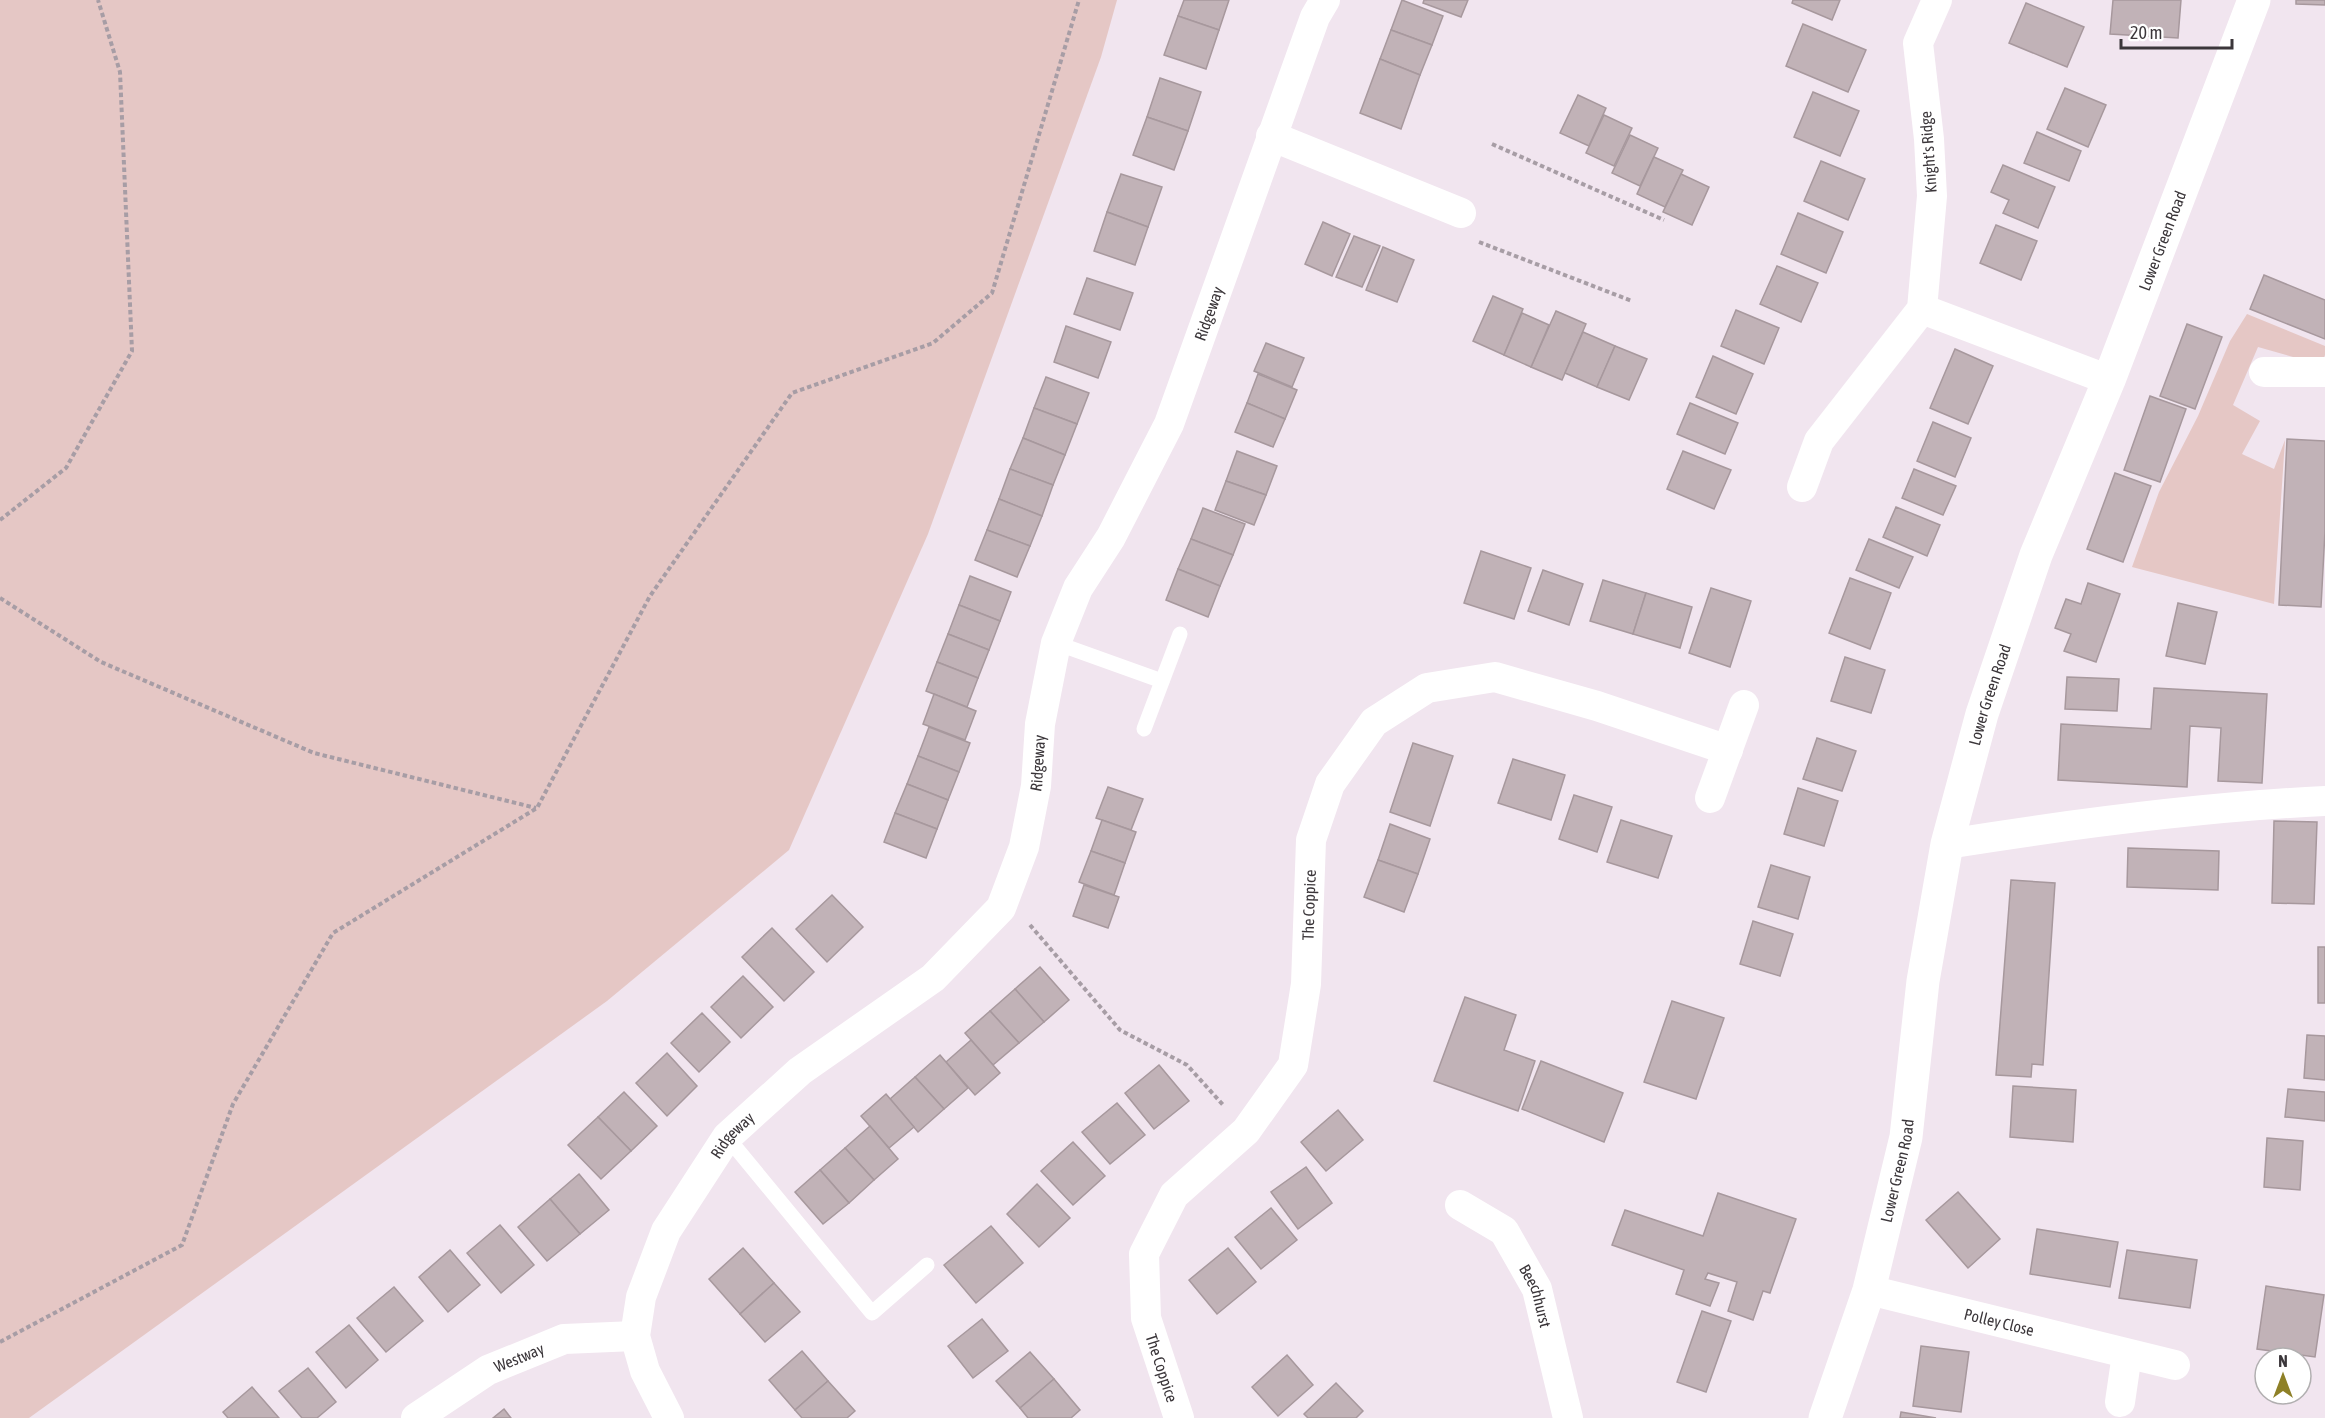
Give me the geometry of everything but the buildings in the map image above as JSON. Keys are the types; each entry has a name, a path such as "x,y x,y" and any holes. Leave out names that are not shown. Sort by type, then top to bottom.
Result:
{"street":[{"name":"Ridgeway","path":"669,1418 645,1371 635,1336 641,1297 666,1231 727,1137 800,1071 933,978 1001,908 1024,847 1036,786 1040,724 1056,643 1078,588 1111,537 1169,424 1271,136 1315,17 1325,0"},
{"name":"Knight's Ridge","path":"1922,309 1932,195 1929,139 1918,43 1937,0"},
{"name":"Lower Green Road","path":"1825,1418 1869,1290 1906,1137 1923,981 1947,844 1982,714 2036,555 2109,380 2254,0"},
{"path":"1271,136 1461,213"},
{"path":"1802,487 1819,441 1922,309 2109,380"},
{"path":"2264,372 2325,372"},
{"name":"The Coppice","path":"1179,1418 1146,1318 1144,1254 1174,1195 1246,1131 1293,1065 1306,984 1311,840 1330,783 1374,722 1427,688 1495,676 1597,706 1728,750"},
{"path":"1710,798 1744,705"},
{"path":"1947,844 2075,824 2252,805 2325,801"},
{"name":"Beechhurst","path":"1460,1205 1504,1231 1537,1289 1568,1418"},
{"name":"Polley Close","path":"1869,1290 2175,1365"},
{"name":"Westway","path":"416,1418 488,1370 564,1339 635,1336"},
{"path":"2120,1402 2127,1354"}],"lane":[{"path":"1144,729 1180,634"},
{"path":"1056,643 1162,681"},
{"path":"727,1137 872,1313 927,1265"}],"path":[{"path":"0,520 66,468 132,351 120,72 98,0"},
{"path":"0,1342 183,1245 233,1104 333,933 537,808 650,596 792,393 933,343 992,293 1079,0"},
{"path":"1492,144 1664,220"},
{"path":"1461,213 1476,241 1632,301"},
{"path":"0,598 101,662 314,753 537,808"},
{"path":"1001,908 1030,924 1120,1030 1187,1065 1246,1131"}],"shaded area":[{"path":"0,0 1117,0 1101,57 928,534 789,850 607,1001 29,1418 0,1418"},
{"path":"2247,314 2325,346 2325,355 2321,365 2258,347 2233,405 2260,421 2242,454 2274,469 2285,440 2274,604 2132,567 2159,492 2198,416 2230,341"}]}
